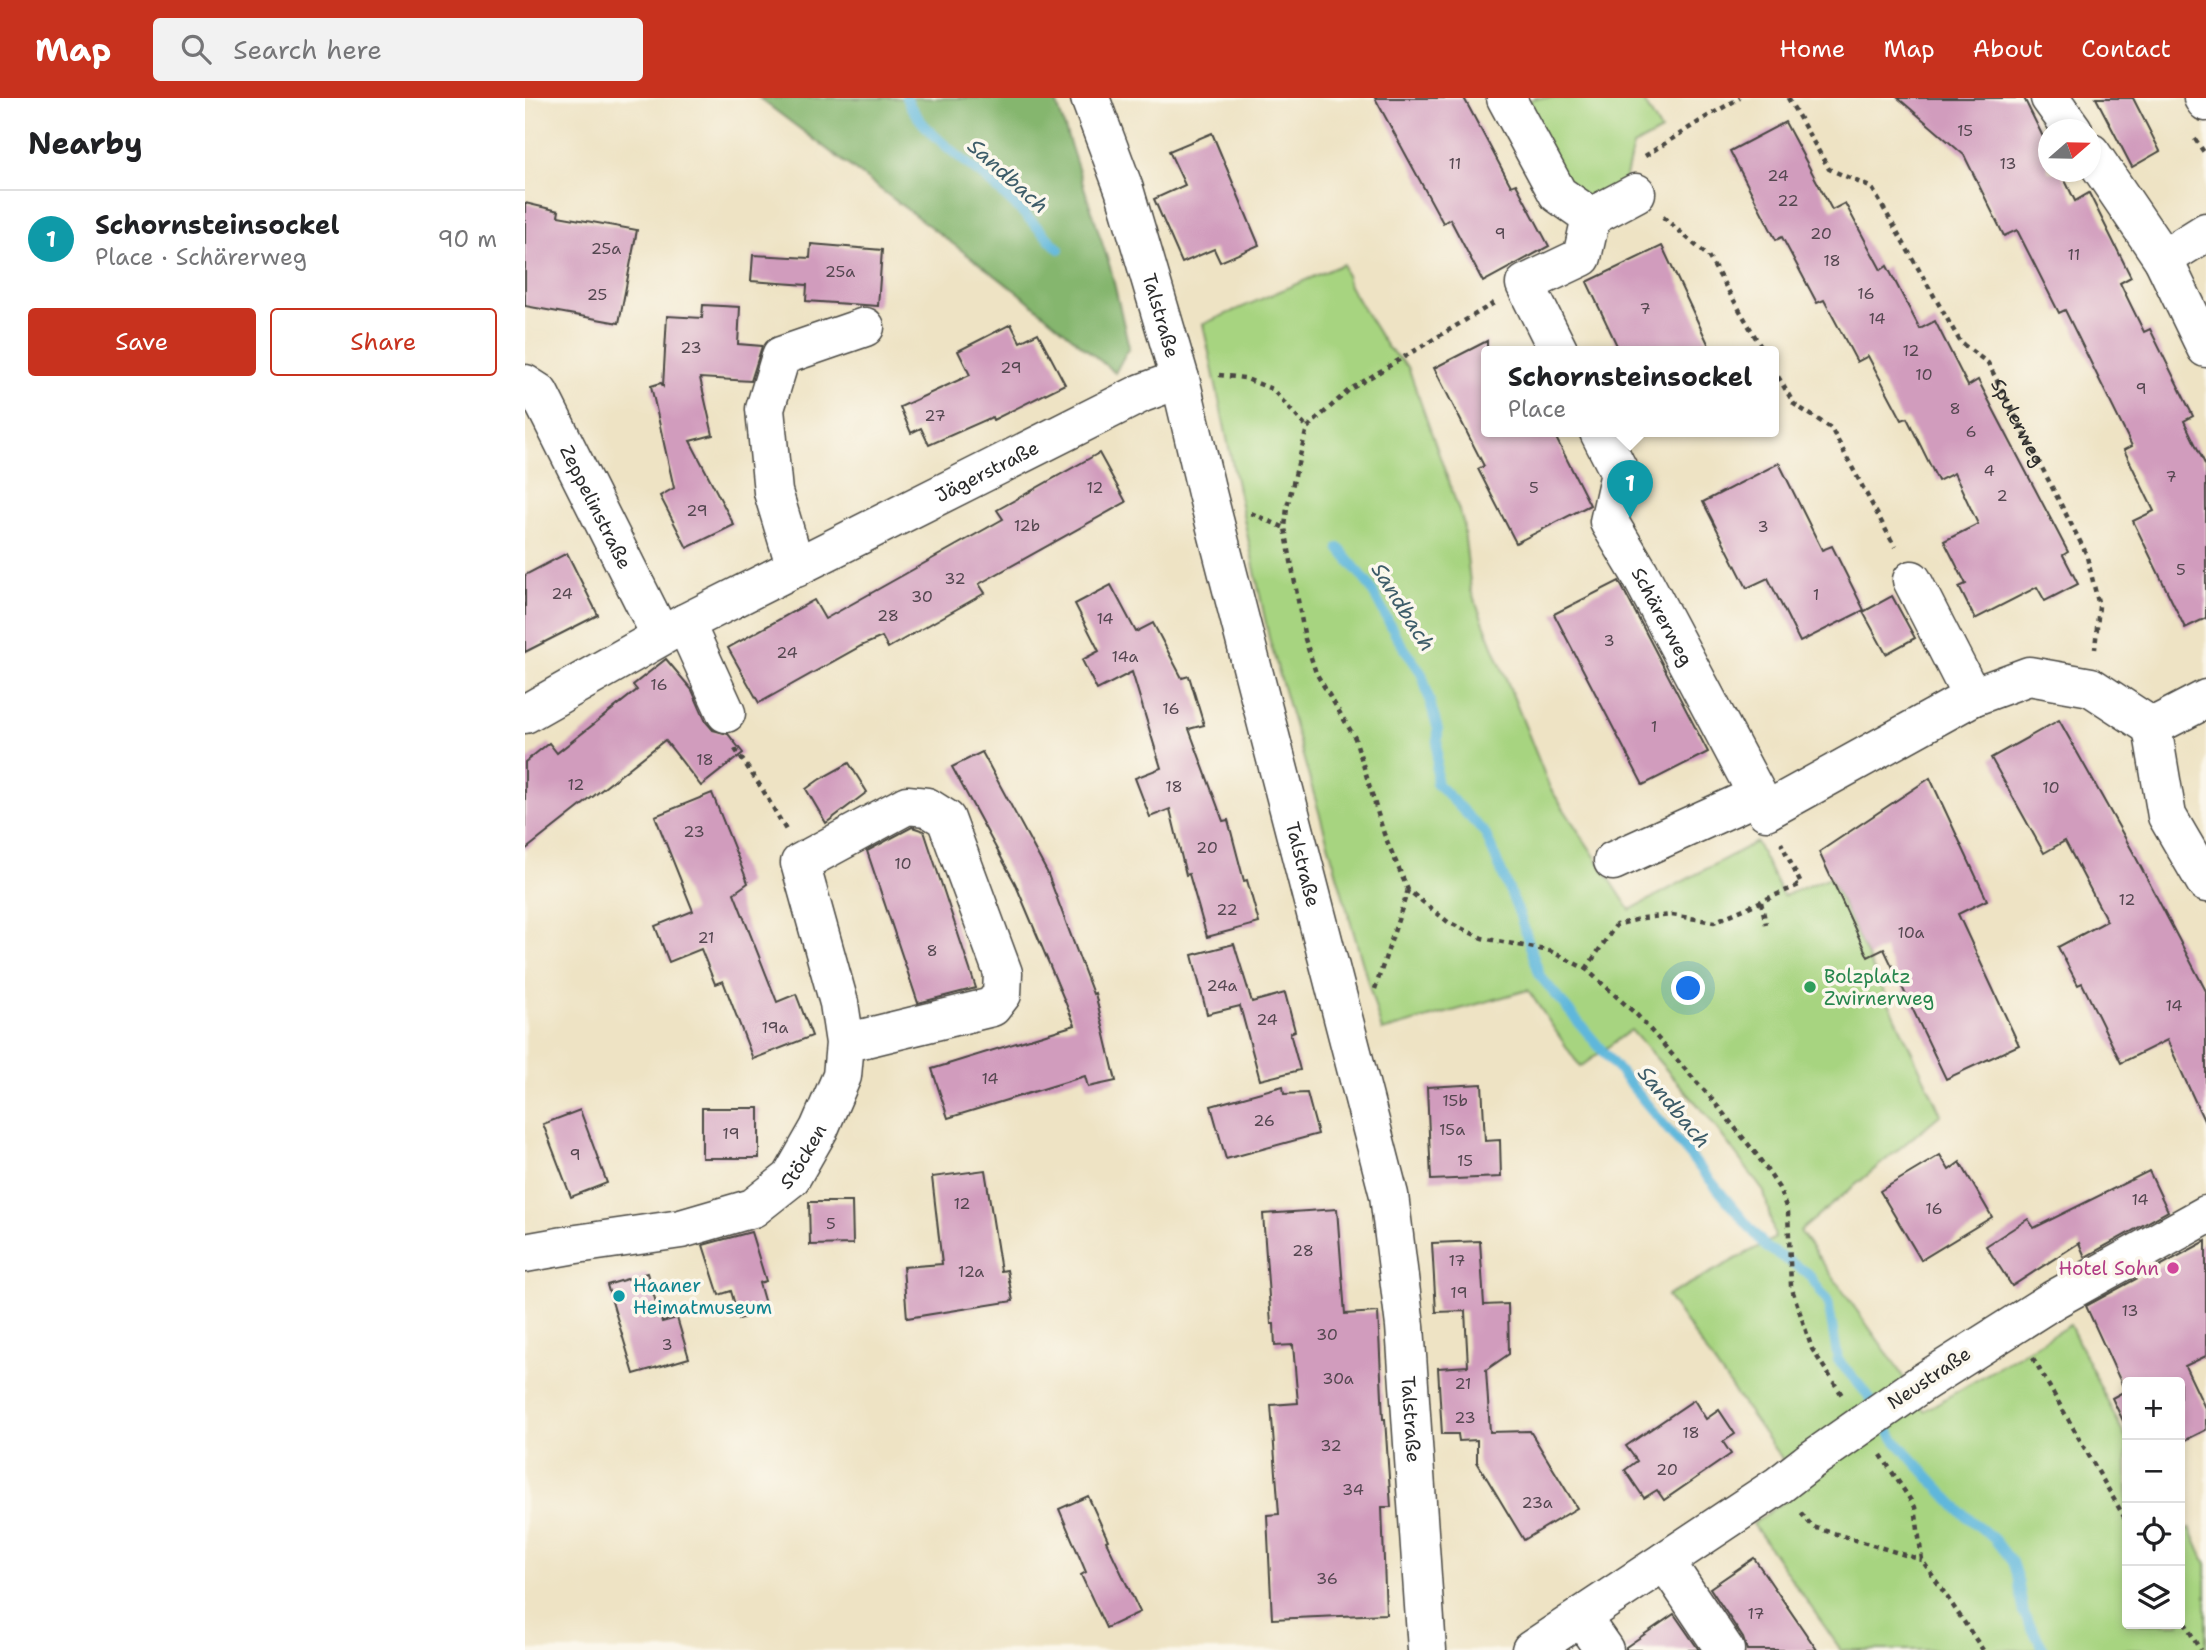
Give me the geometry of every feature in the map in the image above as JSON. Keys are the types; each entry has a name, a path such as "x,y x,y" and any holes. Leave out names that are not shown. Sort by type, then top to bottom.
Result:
{"street":[{"name":"Talstraße","path":"1090,98 1124,189 1180,379 1207,493 1389,1195 1405,1326 1427,1650"},
{"path":"1506,98 1557,194 1591,217"},
{"path":"2050,98 2065,119"},
{"path":"2101,168 2163,259 2206,348"},
{"path":"1556,346 1525,284 1582,257 1591,217 1636,193"},
{"path":"2163,259 2206,232"},
{"path":"796,568 773,492 765,409 781,356 865,327"},
{"name":"Jägerstraße","path":"525,714 673,629 1142,393 1180,379"},
{"name":"Zeppelinstraße","path":"525,384 539,393 673,629"},
{"name":"Schärerweg","path":"1602,437 1620,473 1609,523 1639,572 1761,803"},
{"path":"1912,580 1972,697"},
{"path":"673,629 726,713"},
{"path":"1613,860 1761,803 1972,697 2029,676 2091,687 2152,727 2168,816 2206,883"},
{"path":"2152,727 2206,699"},
{"path":"800,863 907,805 927,807 946,819 1003,973 1002,994 992,1007 845,1043"},
{"name":"Stöcken","path":"525,1253 681,1229 753,1208 791,1178 819,1129 842,1076 845,1043 839,1003 800,863"},
{"name":"Neustraße","path":"1531,1650 1779,1486 1810,1461 1922,1383 2014,1324 2206,1215"},
{"path":"1665,1561 1725,1650"},
{"path":"1581,1617 1604,1650"}],"path":[{"path":"1740,98 1634,163 1636,193 1708,256 1760,346"},
{"name":"Spulerweg","path":"1787,98 1829,169 1872,188 1961,343 1989,363 2086,553 2099,606 2091,687"},
{"path":"1525,284 1349,390 1307,428 1287,507 1285,528 1305,639 1316,673 1355,738 1384,834 1408,890 1448,922 1482,938 1550,951 1586,969 1637,1015 1757,1155 1779,1188 1788,1212 1791,1286 1812,1349 1849,1406"},
{"path":"1180,379 1218,375 1244,378 1272,389 1307,428"},
{"path":"1779,378 1794,404 1831,429 1912,580"},
{"path":"726,713 730,741 782,821 800,863"},
{"path":"1586,969 1616,925 1643,918 1672,915 1714,922 1801,884 1761,803"},
{"path":"1343,1012 1370,1004 1408,890"},
{"path":"1761,902 1766,924"},
{"path":"2014,1324 2122,1513"},
{"path":"1878,1451 1915,1507 1922,1560 1983,1650"},
{"path":"1779,1486 1813,1527 1922,1560"},
{"path":"2185,1623 2200,1650"}],"green space":[{"path":"759,98 1055,98 1111,270 1129,347 1115,373 1025,298"},
{"path":"1535,98 1642,98 1661,131 1633,146 1624,185 1590,200 1561,184 1526,103"},
{"path":"1343,264 1349,286 1387,347 1408,367 1463,522 1471,591 1550,788 1630,910 1756,842 1783,896 1830,877 1941,1114 1800,1231 1895,1364 1924,1411 2070,1325 2122,1431 2122,1629 2185,1629 2185,1530 2190,1528 2206,1564 2206,1650 1841,1650 1753,1524 1802,1488 1667,1296 1775,1238 1764,1192 1705,1113 1631,1030 1580,1067 1528,990 1382,1031 1269,638 1203,324"}],"building":[{"path":"1375,98 1464,98 1511,186 1516,184 1549,246 1483,282 1450,219 1443,223"},
{"path":"1898,98 2024,98 2038,127 2038,182 2066,182 2075,201 2089,193 2131,277 2120,283 2144,332 2150,329 2193,416 2184,421 2206,466 2206,618 2185,628 2133,521 2154,511 2124,450 2132,446 2065,310 2059,313 2017,230 2004,236 1964,155"},
{"path":"2096,98 2133,98 2160,151 2132,167"},
{"path":"1785,122 1832,210 1845,203 1881,270 1887,266 1920,329 1935,321 1968,386 1978,380 2068,552 2063,555 2078,584 2045,601 2037,587 1975,619 1959,587 1966,584 1944,541 1978,524 1954,473 1938,481 1907,418 1902,420 1868,356 1857,362 1824,300 1817,303 1782,237 1776,240 1730,151"},
{"path":"1212,133 1259,245 1220,262 1214,249 1182,263 1154,199 1185,185 1169,151"},
{"path":"525,203 559,211 558,216 637,230 619,323 525,306"},
{"path":"811,244 882,250 878,306 806,301 807,285 751,281 753,255 810,258"},
{"path":"1662,246 1709,346 1617,346 1587,282"},
{"path":"703,305 740,307 738,344 762,346 751,381 700,378 713,435 690,441 734,525 687,548 660,496 674,488 651,386 661,383 663,386 667,316 702,318"},
{"path":"1011,324 1020,342 1038,333 1065,384 993,420 992,417 929,445 921,428 911,433 900,407 970,375 958,351"},
{"path":"1487,341 1487,346 1481,346 1481,437 1556,437 1590,505 1516,543 1478,469 1484,466 1434,368"},
{"path":"1099,453 1126,502 979,584 985,593 888,648 882,637 759,703 728,648 814,600 825,619 1003,519 997,510"},
{"path":"1779,463 1822,550 1832,546 1864,610 1800,642 1768,578 1747,588 1703,502"},
{"path":"567,553 598,615 525,652 525,575"},
{"path":"1619,581 1708,752 1643,785 1554,614"},
{"path":"1111,585 1136,632 1153,623 1182,678 1189,676 1204,725 1189,729 1223,821 1228,820 1244,881 1247,880 1259,923 1207,937 1189,874 1186,875 1170,809 1150,817 1135,778 1161,768 1132,672 1097,690 1082,660 1099,651 1075,604"},
{"path":"1892,596 1915,638 1886,654 1863,612"},
{"path":"666,659 692,690 706,722 713,730 728,734 743,753 701,786 665,740 525,850 525,762 549,743 557,753 637,690 633,685"},
{"path":"2059,720 2133,852 2206,991 2206,1125 2167,1040 2121,1063 2082,983 2078,985 2058,947 2107,921 2065,841 2044,853 1991,758"},
{"path":"982,752 1047,872 1093,994 1095,993 1116,1081 1088,1087 1085,1076 948,1118 932,1069 1075,1025 1015,883 952,767"},
{"path":"849,763 867,792 826,823 806,789"},
{"path":"1930,778 1987,900 1958,914 2019,1045 1946,1079 1884,949 1868,957 1819,852"},
{"path":"712,793 748,883 734,893 777,1002 796,994 812,1036 753,1059 723,981 715,984 701,949 669,962 655,926 693,911 655,816"},
{"path":"912,827 924,831 976,988 918,1003 867,851"},
{"path":"1234,944 1252,1002 1285,993 1295,1031 1290,1033 1300,1070 1260,1080 1240,1006 1207,1014 1192,955"},
{"path":"1482,1084 1485,1141 1500,1140 1501,1177 1431,1180 1427,1087"},
{"path":"1283,1086 1284,1094 1307,1093 1318,1134 1226,1159 1211,1106"},
{"path":"702,1108 759,1108 759,1158 702,1158"},
{"path":"580,1110 607,1183 571,1197 543,1124"},
{"path":"1940,1155 1949,1170 1960,1162 1992,1217 1921,1260 1880,1191"},
{"path":"985,1170 1001,1271 1007,1270 1013,1301 907,1318 903,1267 942,1264 932,1177"},
{"path":"2149,1171 2168,1211 2085,1257 2079,1243 2012,1286 1986,1246 2028,1219 2034,1228"},
{"path":"809,1202 852,1202 853,1244 810,1245"},
{"path":"1337,1209 1345,1314 1378,1312 1383,1419 1391,1507 1382,1507 1386,1614 1272,1619 1267,1515 1279,1514 1271,1405 1298,1403 1293,1345 1275,1346 1263,1214"},
{"path":"751,1232 766,1281 759,1283 767,1311 739,1319 731,1291 719,1295 703,1245"},
{"path":"1480,1241 1484,1305 1508,1304 1509,1354 1486,1370 1490,1432 1530,1431 1577,1508 1524,1540 1477,1462 1477,1440 1459,1441 1458,1434 1442,1434 1438,1368 1468,1366 1465,1311 1436,1312 1432,1243"},
{"path":"2206,1241 2206,1356 2185,1366 2206,1410 2206,1430 2185,1440 2185,1377 2122,1377 2122,1384 2086,1306"},
{"path":"647,1273 662,1322 677,1318 689,1358 634,1374 607,1285"},
{"path":"2122,1393 2122,1419 2112,1398"},
{"path":"1694,1400 1706,1419 1719,1410 1735,1434 1723,1442 1731,1454 1664,1500 1657,1490 1644,1498 1625,1470 1637,1461 1626,1446"},
{"path":"1088,1496 1140,1612 1106,1628 1081,1575 1086,1572 1059,1509"},
{"path":"1754,1558 1817,1650 1747,1650 1743,1638 1710,1588"},
{"path":"1674,1614 1699,1650 1626,1650 1626,1647"}],"waterway":[{"name":"Sandbach","path":"906,98 913,111 933,134 1002,193 1059,249"},
{"name":"Sandbach","path":"1339,548 1369,585 1396,636 1422,674 1438,730 1436,783 1485,833 1519,913 1540,976 1766,1247 1808,1273 1828,1302 1838,1360 1868,1395 1894,1439 1960,1511 1994,1539 2012,1562 2024,1614 2044,1650"}],"place":[{"name":"Schornsteinsockel","path":"1630,518"},
{"name":"Bolzplatz Zwirnerweg","path":"1810,987"},
{"name":"Hotel Sohn","path":"2173,1268"},
{"name":"Haaner Heimatmuseum","path":"619,1296"}]}
